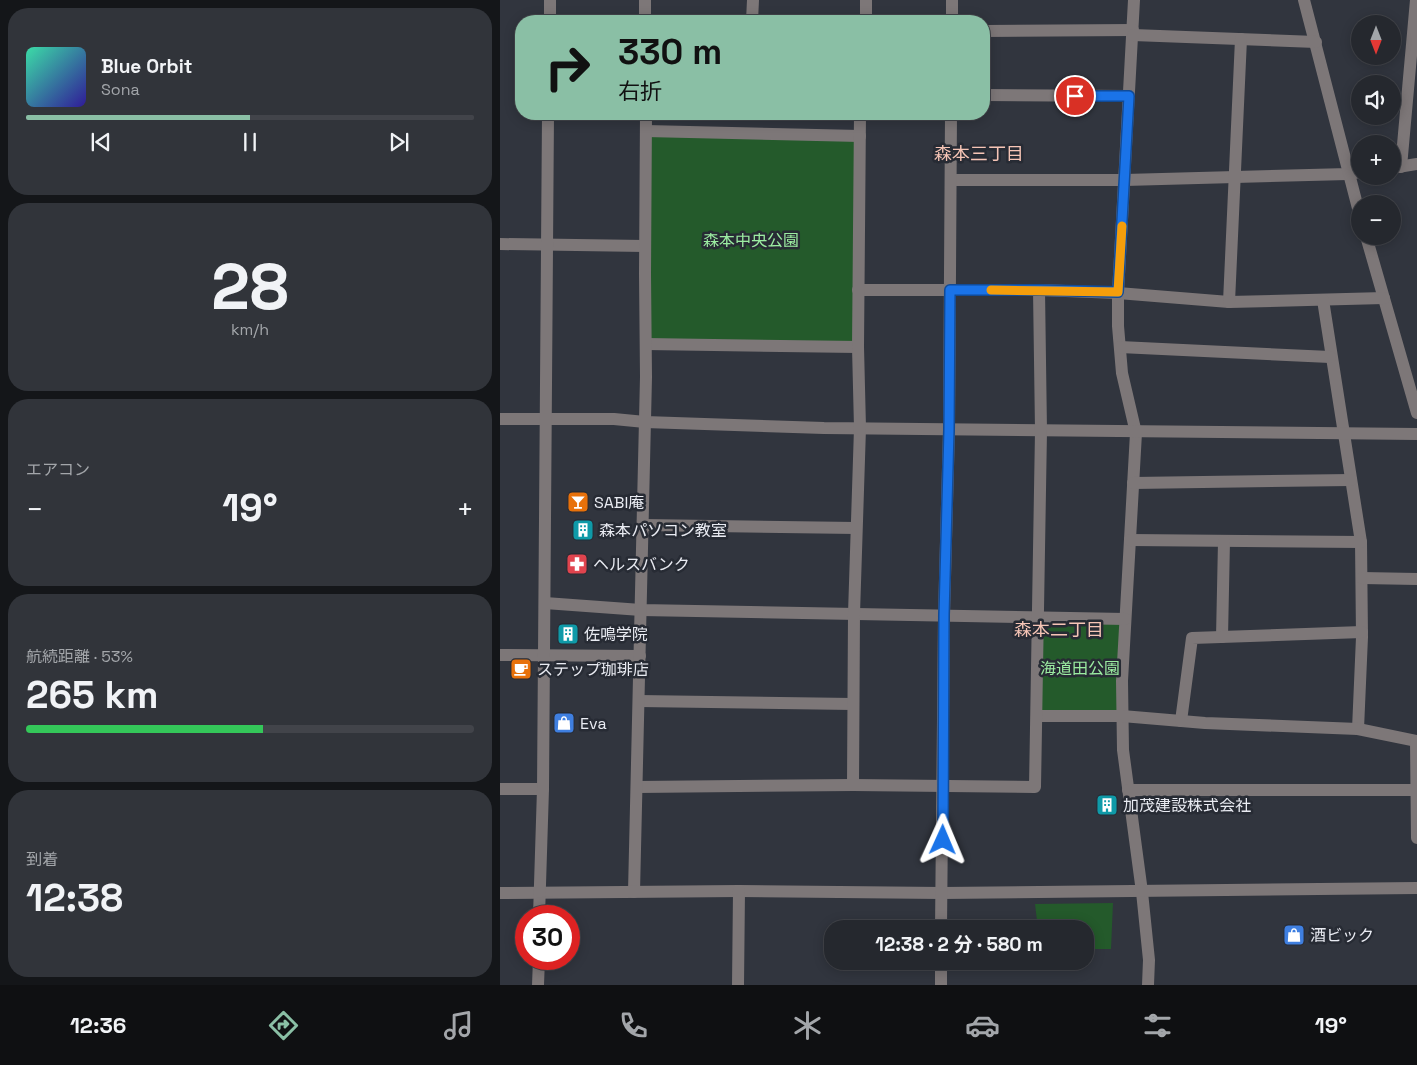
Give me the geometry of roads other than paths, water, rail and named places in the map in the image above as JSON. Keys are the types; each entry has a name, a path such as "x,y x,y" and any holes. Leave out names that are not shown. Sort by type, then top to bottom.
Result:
{"street":[{"path":"550,0 550,15"},
{"path":"645,0 645,15"},
{"path":"752,15 753,0"},
{"path":"866,0 866,15"},
{"path":"952,0 952,15"},
{"path":"1134,0 1118,292 1118,326 1122,373 1136,433 1125,619 1122,716 1123,750 1149,960 1148,985"},
{"path":"1304,0 1351,163"},
{"path":"1404,166 1416,0"},
{"path":"990,31 1133,32 1316,42"},
{"path":"1229,302 1241,39"},
{"path":"990,95 1129,96"},
{"path":"539,905 545,603 548,120"},
{"path":"634,892 645,422 646,120"},
{"path":"853,785 854,614 860,428 858,290 860,120"},
{"path":"941,920 944,787 944,615 949,430 951,120"},
{"path":"646,131 860,136"},
{"path":"951,180 1125,180 1351,173"},
{"path":"500,244 645,246"},
{"path":"1369,245 1417,414"},
{"path":"858,290 1118,292 1229,302 1384,298"},
{"path":"637,787 853,785 1035,787 1040,290"},
{"path":"1322,300 1361,542 1362,632 1358,729"},
{"path":"646,344 858,347"},
{"path":"1120,347 1330,357"},
{"path":"500,419 614,419 645,422 949,430 1343,435 1417,434"},
{"path":"1133,483 1351,480"},
{"path":"642,525 856,528"},
{"path":"1130,540 1361,542"},
{"path":"1222,637 1224,541"},
{"path":"1362,578 1417,579"},
{"path":"545,603 641,610 1125,619"},
{"path":"1180,721 1192,638 1362,632"},
{"path":"500,655 640,656"},
{"path":"639,701 853,704"},
{"path":"1037,716 1122,716 1180,721 1358,729 1416,741 1417,838"},
{"path":"500,790 543,789"},
{"path":"1128,790 1416,790"},
{"path":"500,893 738,891 1142,892 1417,888"},
{"path":"738,891 738,985"},
{"path":"538,985 539,970"},
{"path":"941,970 941,985"}],"place":[{"name":"SABI庵","path":"578,502"},
{"name":"森本パソコン教室","path":"583,530"},
{"name":"ヘルスバンク","path":"577,564"},
{"name":"佐鳴学院","path":"568,634"},
{"name":"ステップ珈琲店","path":"521,669"},
{"name":"Eva","path":"564,723"},
{"name":"加茂建設株式会社","path":"1107,805"},
{"name":"酒ビック","path":"1294,935"}],"district":[{"name":"森本三丁目","path":"979,153"},
{"name":"森本二丁目","path":"1059,629"}],"park label":[{"name":"森本中央公園","path":"751,240"},
{"name":"海道田公園","path":"1080,668"}]}
